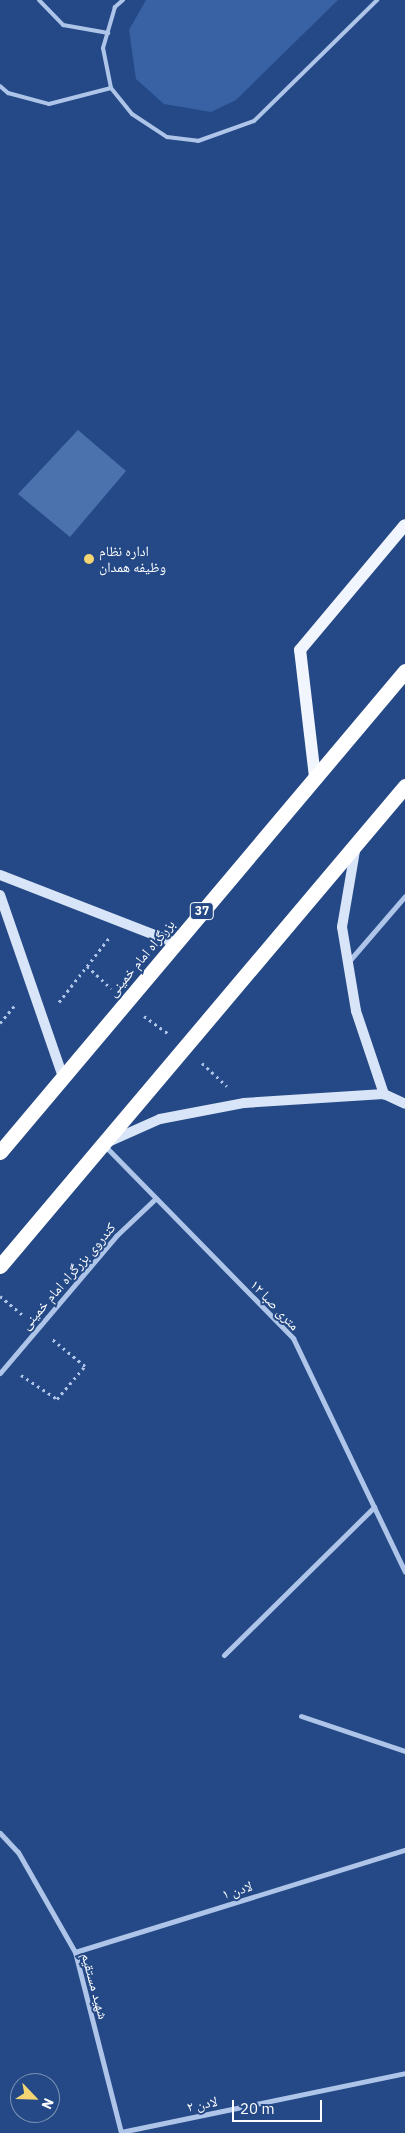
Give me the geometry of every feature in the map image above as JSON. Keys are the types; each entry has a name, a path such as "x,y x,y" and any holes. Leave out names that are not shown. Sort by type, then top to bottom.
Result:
{"highway":[{"name":"بزرگراه امام خمینی","path":"0,1152 405,671"},
{"path":"0,1266 405,786"}],"main road":[{"path":"315,777 300,650 405,525"}],"street":[{"path":"356,844 342,927 350,960 356,1011 384,1094"},
{"path":"0,875 175,943"},
{"path":"0,895 63,1077"},
{"path":"350,960 405,896"},
{"path":"103,1144 160,1119 244,1103 384,1094 405,1104"},
{"name":"۱۲ متری صبا","path":"103,1144 293,1338 405,1572"},
{"name":"کندروی بزرگراه امام خمینی","path":"0,1372 116,1236 156,1198"},
{"path":"224,1655 374,1506"},
{"path":"302,1716 405,1751"},
{"name":"شهید مستقیم","path":"0,1833 18,1852 75,1952 121,2133"},
{"name":"لادن ۱","path":"75,1952 405,1850"},
{"name":"لادن ۲","path":"121,2133 405,2073"}],"lane":[{"path":"39,0 63,25 108,33"},
{"path":"123,0 115,7 103,48 111,88 132,114 167,137 198,141 224,135 254,122 377,0"},
{"path":"0,86 8,93 49,104 111,88"}],"path":[{"path":"43,1022 122,922"},
{"path":"6,1365 57,1399 85,1366"}],"shaded area":[{"path":"146,0 338,0 236,100 211,112 164,104 136,79 129,30"}],"building":[{"path":"78,430 126,471 70,537 18,494"}],"place":[{"name":"اداره نظام وظیفه همدان","path":"89,559"}]}
